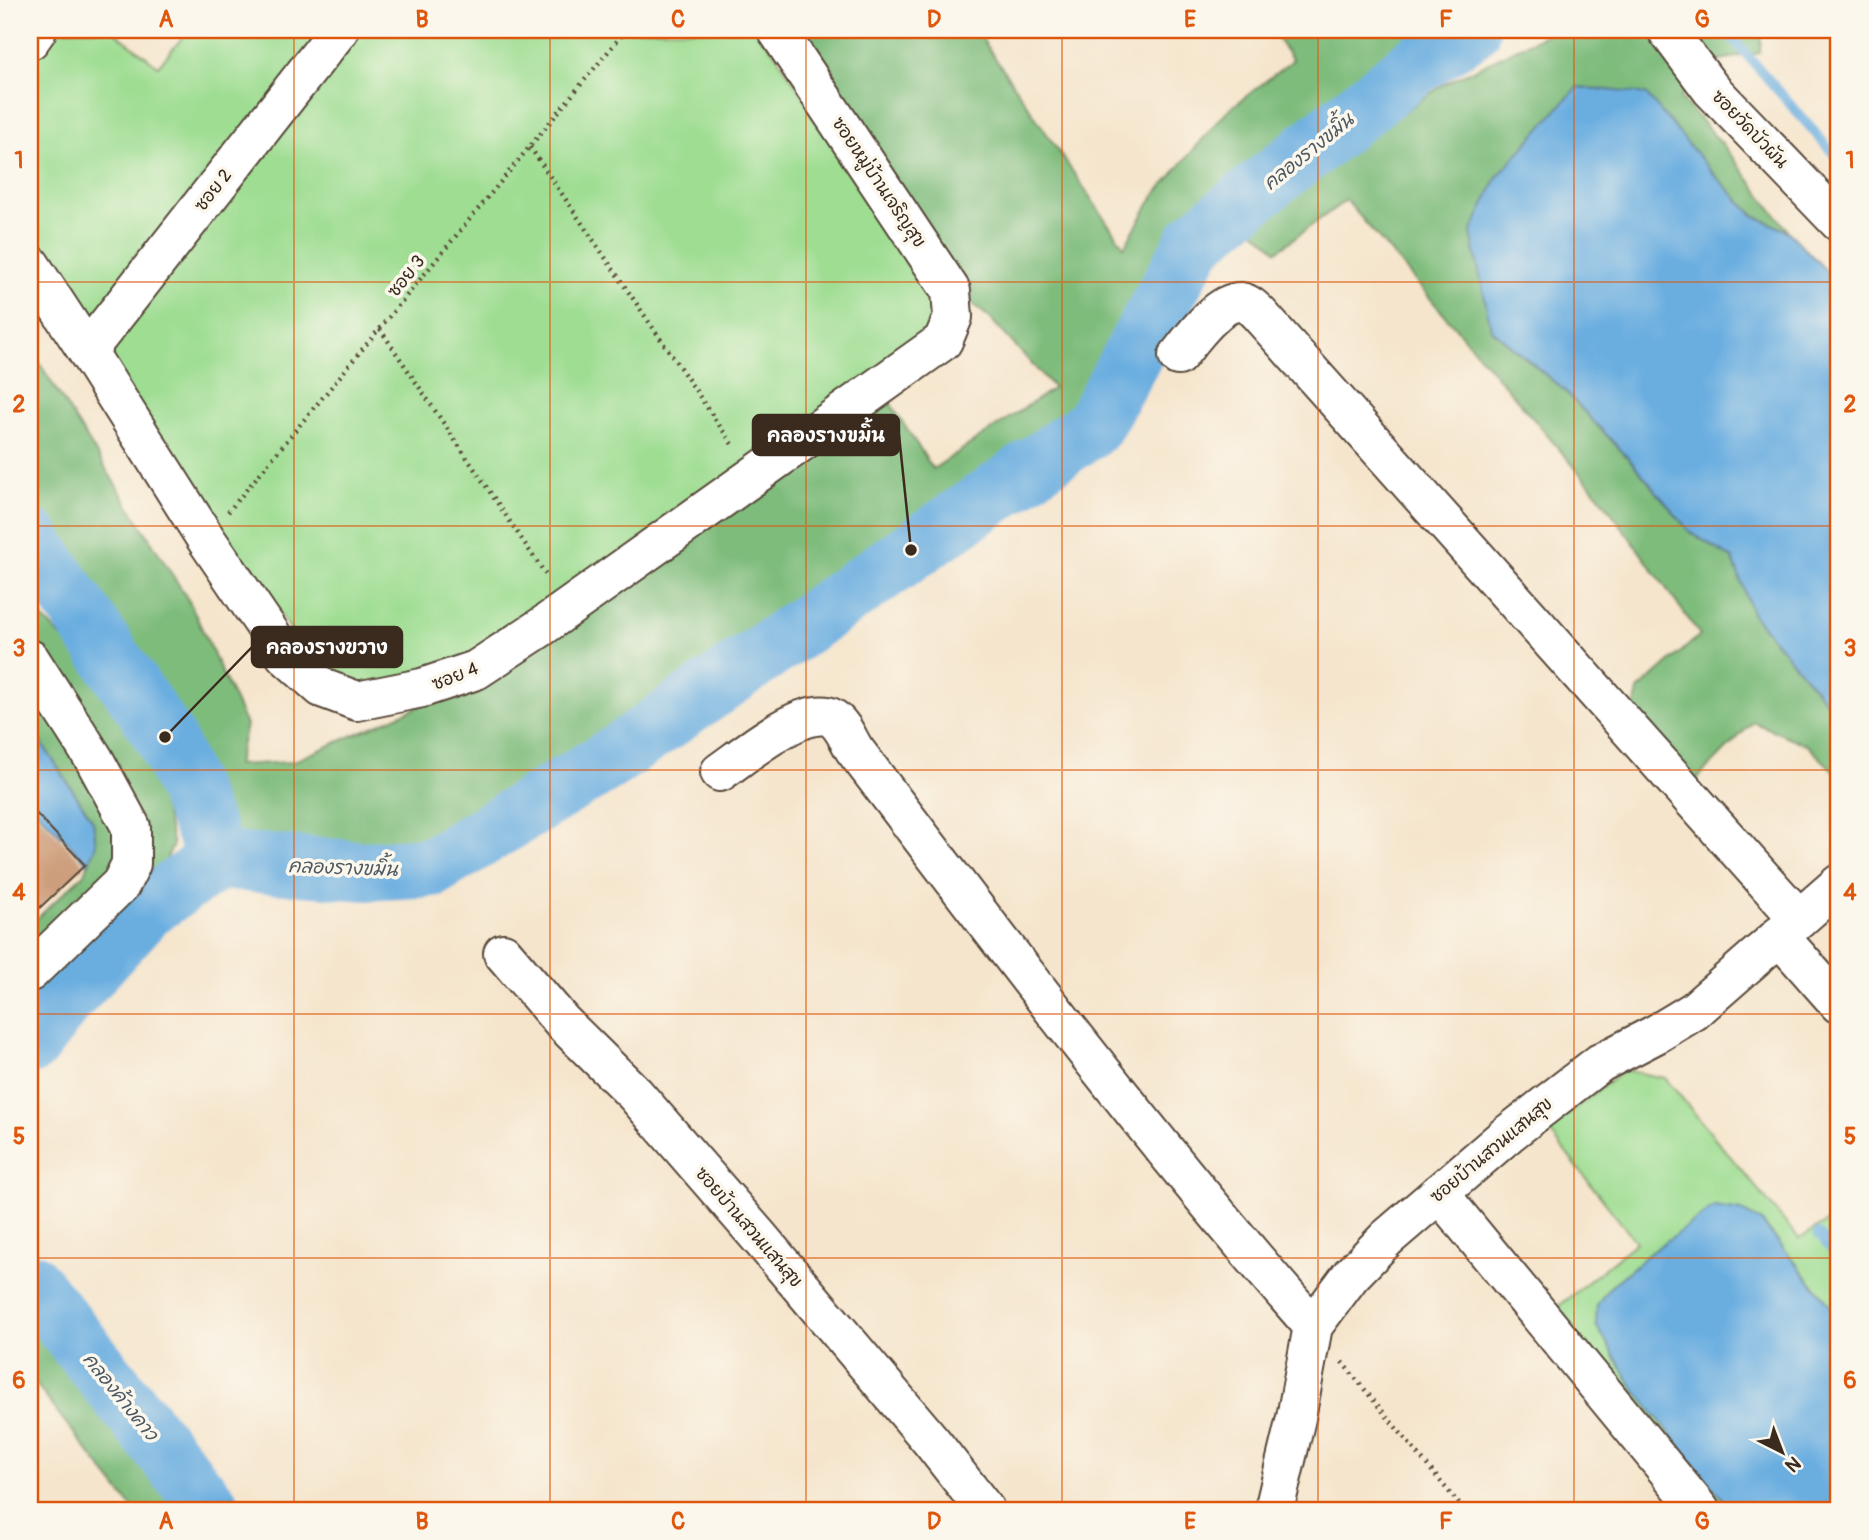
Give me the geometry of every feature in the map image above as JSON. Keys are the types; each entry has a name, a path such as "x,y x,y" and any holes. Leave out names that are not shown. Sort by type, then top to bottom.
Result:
{"street":[{"path":"30,40 37,30"},
{"name":"ซอย 2","path":"87,351 339,30"},
{"name":"ซอยหมู่บ้านเจริญสุข","path":"777,30 951,290 953,317 943,341"},
{"name":"ซอยวัดบัวผัน","path":"1667,30 1711,89 1839,222"},
{"name":"ซอย 4","path":"30,264 206,539 285,655 322,688 357,701 422,688 476,670 568,608 943,341"},
{"path":"1178,356 1197,331 1232,303 1249,304 1789,927 1839,1004"},
{"path":"30,659 94,759 131,827 131,864 121,884 30,972"},
{"path":"720,772 783,729 809,716 821,714 831,717 840,725 854,749 1100,1072 1312,1326"},
{"name":"ซอยบ้านสวนแสนสุข","path":"1274,1510 1296,1418 1312,1326 1351,1275 1387,1238 1508,1133 1600,1063 1694,1011 1839,884"},
{"name":"ซอยบ้านสวนแสนสุข","path":"503,953 562,1022 635,1094 759,1237 985,1510"},
{"path":"1439,1193 1700,1510"}],"path":[{"name":"ซอย 3","path":"206,539 626,30"},
{"path":"530,147 753,476"},
{"path":"380,329 568,608"},
{"path":"1312,1326 1464,1510"}],"green space":[{"path":"49,30 112,30 158,66 189,30 472,30 479,34 483,30 759,30 930,283 938,313 926,337 477,658 363,690 323,677 30,247 30,58"},
{"path":"793,30 976,30 1124,247 1154,196 1226,112 1293,60 1271,30 1444,30 1331,122 1295,136 1225,196 1163,258 1082,416 994,485 633,730 429,850 301,858 239,844 200,793 30,522 30,348 190,603 246,725 237,765 292,762 450,693 886,397 933,469 1054,388 989,317 967,300"},
{"path":"1555,30 1761,30 1760,53 1720,60 1680,97 1727,150 1789,232 1753,215 1712,172 1491,329 1564,390 1631,461 1690,532 1733,559 1753,615 1839,717 1839,776 1807,745 1753,722 1696,780 1633,713 1638,690 1700,635 1601,498 1346,200 1277,251 1246,223 1444,84"},
{"path":"30,592 36,612 125,699 148,740 173,845 154,886 30,1018 30,925 85,873 96,844 93,821 30,725"},
{"path":"1624,1070 1665,1078 1799,1239 1839,1214 1839,1316 1762,1222 1596,1325 1634,1389 1731,1510 1713,1510 1553,1311 1636,1242 1548,1130"},
{"path":"30,1304 192,1510 134,1510 30,1377"}],"water":[{"path":"1577,87 1646,94 1712,172 1753,215 1789,232 1839,284 1839,717 1753,615 1733,559 1690,532 1631,461 1564,390 1491,329 1471,233 1497,177"},
{"path":"30,725 93,821 96,845 88,864 30,804"},
{"path":"1714,1207 1742,1211 1762,1222 1839,1316 1839,1506 1833,1510 1731,1510 1634,1389 1596,1325 1597,1305 1608,1289 1651,1252"}],"building":[{"path":"30,807 85,865 30,917"}],"waterway":[{"name":"คลองรางขมิ้น","path":"30,1045 68,995 146,909 218,860 367,871 432,867 612,758 1093,426 1196,240 1416,65 1470,30"},
{"path":"1725,30 1839,160"},
{"path":"30,538 165,737 218,860"},
{"path":"1818,1234 1839,1258"},
{"name":"คลองค้างคาว","path":"30,1282 212,1510"}],"place":[{"name":"คลองรางขมิ้น","path":"911,550"},
{"name":"คลองรางขวาง","path":"165,737"}]}
